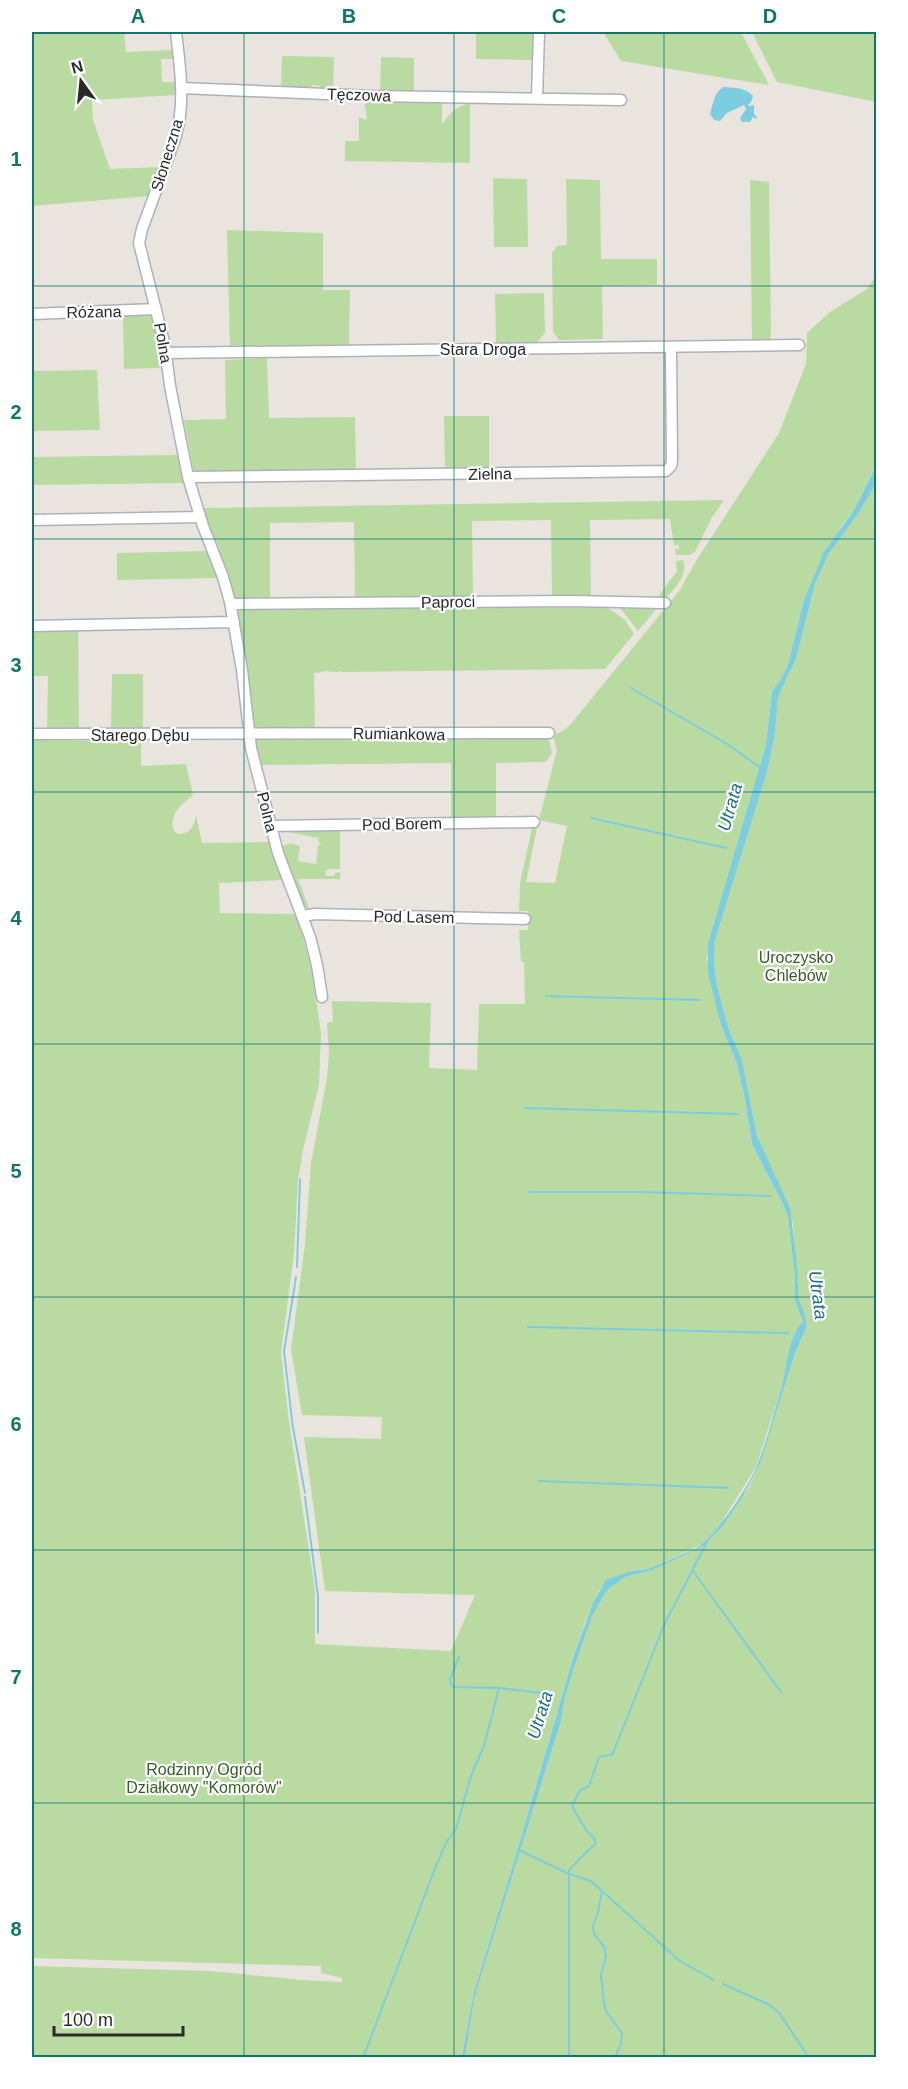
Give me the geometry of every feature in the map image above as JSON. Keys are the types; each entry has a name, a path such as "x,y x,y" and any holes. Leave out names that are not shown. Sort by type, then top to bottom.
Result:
{"street":[{"name":"Słoneczna","path":"140,240 177,135 181,110 181,88 176,32"},
{"path":"537,98 539,32"},
{"name":"Tęczowa","path":"181,88 383,96 621,100"},
{"name":"Polna","path":"140,240 166,353 188,477 231,604 242,670 249,735 270,826 303,916 317,965 322,997"},
{"name":"Różana","path":"32,314 156,309"},
{"name":"Stara Droga","path":"166,353 799,345"},
{"name":"Zielna","path":"188,477 666,471 672,461 671,346"},
{"path":"32,520 200,517"},
{"name":"Paproci","path":"231,604 572,601 664,603"},
{"path":"32,626 234,622"},
{"name":"Rumiankowa","path":"249,735 292,733 549,734"},
{"name":"Starego Dębu","path":"32,734 249,735"},
{"name":"Pod Borem","path":"270,826 534,822"},
{"name":"Pod Lasem","path":"303,916 315,914 525,920"}],"green space":[{"path":"32,32 124,32 126,52 172,50 173,59 161,59 162,82 176,82 177,95 92,100 93,120 110,169 161,167 150,196 32,206"},
{"path":"476,32 535,32 534,60 476,59"},
{"path":"603,32 741,32 769,85 621,61"},
{"path":"752,32 876,32 876,102 777,82"},
{"path":"282,56 334,57 333,90 313,85 308,89 281,88"},
{"path":"381,57 414,58 414,93 380,92"},
{"path":"367,99 442,100 442,124 453,111 470,101 470,163 345,161 345,141 359,141 359,117 367,120 365,105"},
{"path":"493,178 527,179 528,247 494,247"},
{"path":"566,179 600,180 601,259 657,259 657,285 602,286 603,339 559,340 553,332 552,253 557,246 567,245"},
{"path":"750,180 769,182 770,341 752,341"},
{"path":"227,230 323,233 323,290 350,290 349,346 266,347 266,345 259,345 242,347 233,345 230,347"},
{"name":"Rodzinny Ogród Działkowy \"Komorów\"","path":"876,276 876,466 854,510 840,528 804,600 788,665 780,682 772,691 766,745 707,958 721,1025 737,1064 752,1144 788,1217 795,1277 795,1300 803,1322 795,1331 782,1386 756,1467 719,1526 704,1543 648,1569 632,1571 604,1584 599,1591 574,1655 474,1992 462,2057 32,2057 32,1966 211,1971 342,1982 342,1978 321,1973 321,1966 32,1958 32,740 136,742 141,740 141,766 186,764 193,795 180,806 174,815 174,831 182,834 189,831 196,815 202,843 270,842 282,880 219,883 220,913 297,914 312,972 321,1033 319,1085 298,1180 294,1254 281,1352 289,1422 315,1589 315,1644 451,1651 475,1595 325,1591 304,1437 381,1439 382,1417 302,1415 291,1349 305,1244 311,1163 327,1078 329,1052 327,1023 333,1022 332,1001 431,1003 429,1068 477,1070 479,1004 525,1004 524,962 521,962 519,930 528,930 528,911 519,911 520,883 532,828 537,828 526,882 555,883 567,826 539,820 557,750 553,735 570,725 680,590 696,561 779,433 806,364 807,333 830,312 867,289"},
{"path":"544,293 545,333 534,345 496,345 495,294"},
{"path":"152,313 161,366 159,368 124,369 123,315"},
{"path":"267,358 269,418 355,417 356,472 194,473 184,420 226,419 225,360"},
{"path":"97,370 100,430 32,431 32,371"},
{"path":"444,416 489,416 489,471 445,471"},
{"path":"176,455 179,457 185,483 32,485 32,457"},
{"name":"Uroczysko Chlebów","path":"876,481 876,2057 465,2058 479,1982 561,1721 565,1697 593,1614 607,1590 625,1577 652,1570 702,1547 723,1526 749,1487 760,1464 795,1353 807,1326 799,1300 793,1223 757,1136 742,1060 728,1027 717,985 714,963 715,940 767,772 775,734 778,697 796,659 815,584 828,555 860,511"},
{"path":"724,500 711,519 695,552 690,555 676,555 675,549 679,549 679,545 674,545 670,519 590,520 591,598 552,598 551,520 472,521 473,599 355,600 354,522 270,523 270,601 240,601 232,597 217,553 220,551 216,540 212,541 201,508"},
{"path":"207,551 219,578 117,580 117,553"},
{"path":"683,560 682,576 676,588 667,596 655,600 633,600 633,597 658,597 677,571 676,561"},
{"path":"659,606 638,631 620,608 620,607"},
{"path":"235,607 608,608 625,620 634,634 605,669 323,671 314,673 315,730 251,729 248,672"},
{"path":"78,629 79,729 47,729 48,676 32,676 32,630"},
{"path":"112,674 143,674 143,730 111,729"},
{"path":"263,738 542,738 549,740 552,753 546,762 496,763 496,818 451,818 451,763 259,765 255,740"},
{"path":"289,830 340,830 340,869 325,871 326,876 334,876 335,873 340,872 340,879 298,879 310,911 303,904 280,848 295,844 300,847 298,861 316,864 318,846 321,844 318,842 319,838 288,832"}],"water":[{"path":"723,87 743,89 750,93 753,96 748,105 754,105 756,119 753,117 750,122 742,122 740,118 746,109 744,105 727,113 720,121 714,120 710,114 712,106"},
{"path":"876,466 876,481 872,490 860,511 828,555 815,584 796,659 778,697 775,734 767,772 715,940 714,963 717,985 728,1027 742,1060 757,1136 790,1208 799,1300 807,1326 795,1353 760,1464 743,1496 723,1526 702,1547 652,1570 625,1577 607,1590 593,1614 565,1697 561,1721 479,1982 465,2057 462,2057 474,1992 574,1655 593,1603 606,1580 632,1571 648,1569 697,1548 722,1522 757,1466 782,1386 792,1342 803,1322 795,1300 795,1277 788,1217 752,1144 737,1064 721,1025 708,973 708,944 766,745 772,691 788,665 804,600 824,552 854,510"}],"waterway":[{"path":"631,688 727,744 761,768"},
{"path":"591,818 726,848"},
{"path":"546,996 700,1000"},
{"path":"525,1108 738,1114"},
{"path":"297,1267 300,1179"},
{"path":"529,1192 642,1192 771,1196"},
{"path":"295,1282 296,1277"},
{"path":"292,1420 284,1351 295,1284"},
{"path":"528,1327 788,1333"},
{"path":"292,1422 305,1493"},
{"path":"539,1481 729,1488"},
{"path":"305,1497 318,1596 318,1633"},
{"path":"569,2058 569,1871 596,1843 572,1806 580,1790 589,1786 599,1757 613,1753 665,1623 707,1542"},
{"path":"693,1571 781,1692"},
{"name":"Utrata","path":"459,1657 450,1679 454,1687 499,1688 550,1694"},
{"path":"363,2058 436,1866 447,1841 456,1829 471,1776 484,1746 499,1688"},
{"path":"519,1850 569,1874 591,1881 680,1961 714,1980"},
{"path":"602,1891 593,1926 594,1934 604,1946 606,1957 601,1975 606,2011 622,2033 615,2058"},
{"path":"723,1984 770,2005 780,2014 809,2058"}]}
